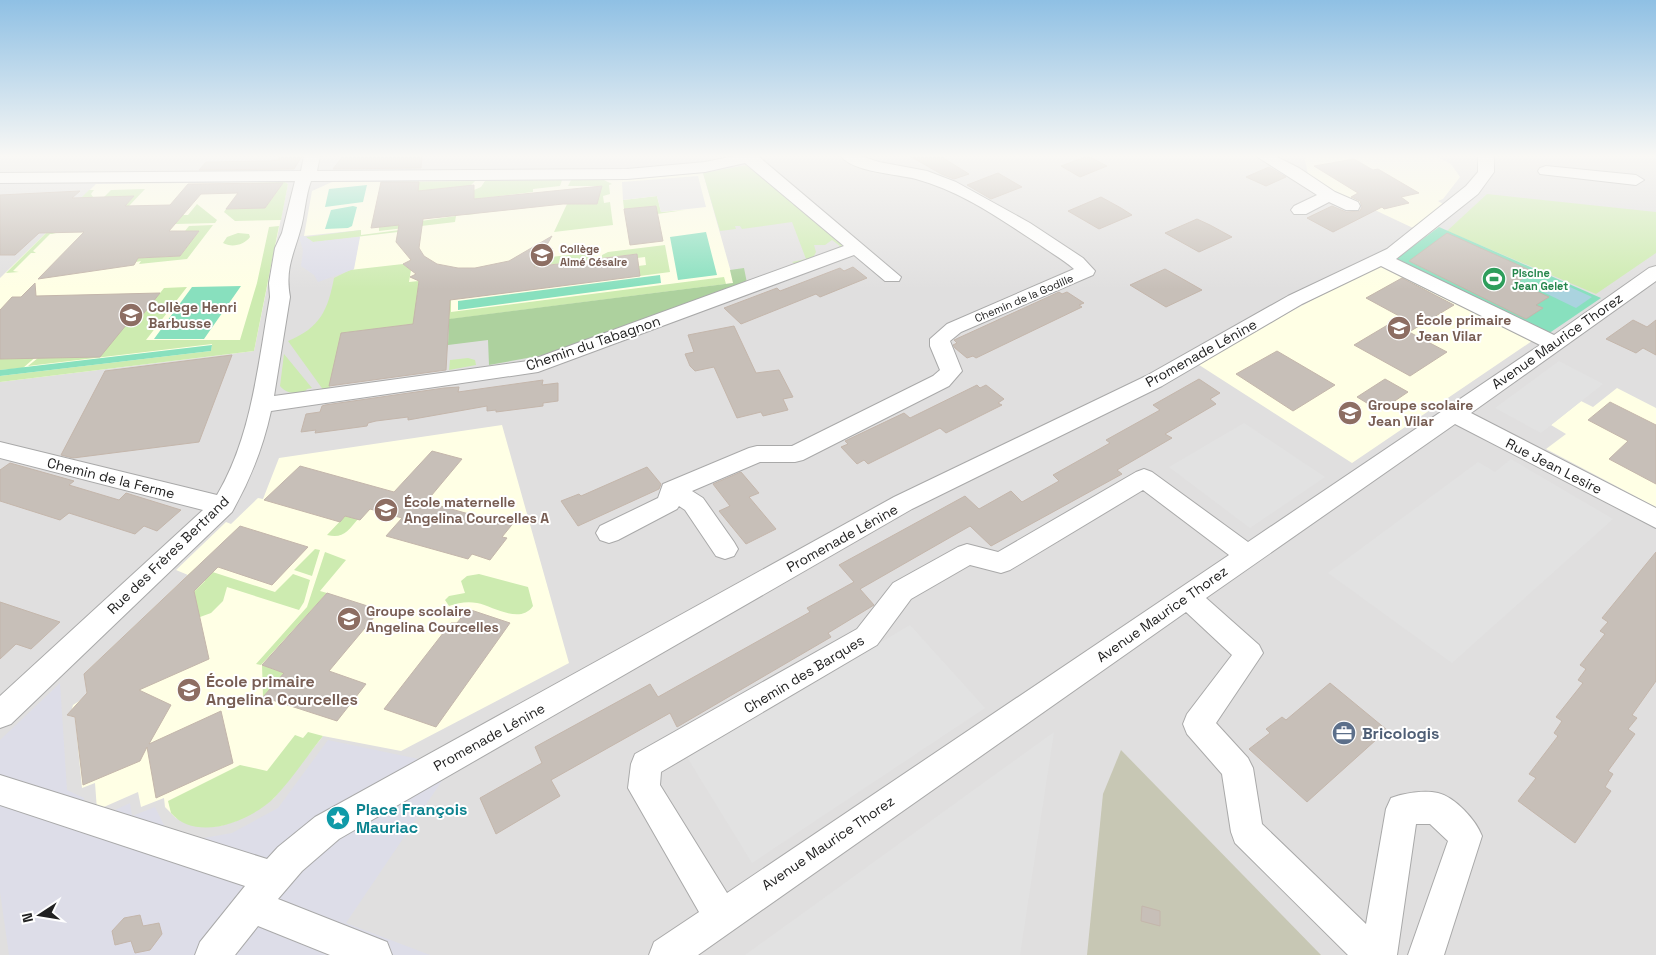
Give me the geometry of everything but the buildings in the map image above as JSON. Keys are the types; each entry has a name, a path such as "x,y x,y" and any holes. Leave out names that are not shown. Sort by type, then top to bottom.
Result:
{"street":[{"name":"Rue des Frères Bertrand","path":"0,715 223,506 237,485 245,463 260,405 280,296 293,272 298,251 291,233 298,201"},
{"path":"801,201 892,277"},
{"name":"Chemin de la Godille","path":"850,428 940,381 950,371 940,346 940,339 954,328 1086,271 1078,262 979,201"},
{"path":"1300,210 1320,201"},
{"path":"1340,201 1352,206"},
{"name":"Promenade Lénine","path":"213,955 290,859 327,828 895,508 1054,428 1154,381 1295,300 1382,258 1414,238 1459,201"},
{"name":"Chemin du Tabagnon","path":"260,405 531,366 856,248"},
{"path":"1382,258 1555,344"},
{"name":"Avenue Maurice Thorez","path":"667,955 1654,275"},
{"name":"Rue Jean Lesire","path":"1453,413 1656,519"},
{"path":"609,533 668,503 672,490 757,454 795,454 850,428"},
{"name":"Chemin de la Ferme","path":"0,450 223,506"},
{"name":"Chemin des Barques","path":"722,916 644,788 646,764 794,681 867,637 902,591 967,554 1001,563 1144,478 1247,555"},
{"path":"672,490 694,504 725,548"},
{"path":"1187,597 1249,653 1198,724 1237,768 1247,832 1374,955"},
{"path":"0,790 273,878"},
{"path":"1379,955 1402,809 1437,808 1466,836 1426,955"},
{"path":"251,906 374,955"}],"shaded area":[{"path":"0,201 1656,201 1656,955 0,955"},
{"name":"Collège Henri Barbusse","path":"79,201 285,201 254,351 0,382 0,278"},
{"name":"Collège Aimé Césaire","path":"310,201 711,201 734,283 341,333 361,230 304,236"},
{"path":"658,201 704,201 706,207 661,212"},
{"path":"1355,201 1439,201 1446,206 1413,228"},
{"path":"304,236 313,242 360,237 354,269 318,282 314,275 301,266 303,250 299,237"},
{"name":"Groupe scolaire Jean Vilar","path":"1379,264 1532,341 1352,463 1196,363"},
{"path":"1559,361 1603,384 1541,433 1495,408"},
{"path":"1617,388 1656,408 1656,507 1546,449 1566,434 1551,425 1581,401 1593,407"},
{"path":"1244,423 1325,477 1250,528 1169,467"},
{"name":"Groupe scolaire Angelina Courcelles","path":"502,425 569,663 401,751 323,736 274,798 236,821 220,826 202,827 176,818 165,807 164,798 141,807 138,792 97,810 95,783 82,788 75,717 70,716 73,705 87,696 85,673 188,575 176,570 226,522 231,524 258,498 263,499 279,458"},
{"path":"1511,459 1613,519 1452,663 1328,573 1478,462 1495,472"},
{"path":"910,625 985,708 752,863 687,757"},
{"name":"Place François Mauriac","path":"60,683 67,790 84,798 83,825 130,803 132,816 155,807 166,829 198,839 232,833 278,808 328,740 452,766 346,923 430,955 9,955 0,892 0,740"},
{"path":"1054,732 1020,955 745,955"},
{"path":"1121,750 1321,955 1087,955 1103,794"}],"green space":[{"path":"78,201 89,201 52,233 56,234 50,234 33,251 36,253 31,253 13,271 19,272 6,273"},
{"path":"130,201 134,201 128,207 95,205 127,204"},
{"path":"270,201 285,201 281,220 235,221 224,212 226,209 265,208"},
{"path":"326,201 363,201 363,202 325,207"},
{"path":"470,201 482,201 476,203 475,214 465,215"},
{"path":"574,201 610,202 613,225 554,232 567,204"},
{"path":"623,201 658,201 661,212 685,210 657,214 656,206 624,209"},
{"path":"711,201 790,201 842,243 844,248 834,251 840,246 832,240 825,245 814,245 816,252 812,260 797,265 792,262 806,259 792,222 742,229 740,226 735,226 736,229 720,231"},
{"path":"1480,201 1549,201 1656,212 1656,253 1596,294 1447,231"},
{"path":"197,204 217,220 215,223 175,224 183,215 188,215"},
{"path":"357,207 352,226 348,228 325,229 331,210"},
{"path":"456,216 455,222 379,231 379,227"},
{"path":"213,225 187,259 139,264 141,261 136,262 138,258 180,256 199,231 185,231 189,226"},
{"path":"279,226 254,351 0,382 0,376 211,351 212,344 28,366 59,341 136,323 164,288 187,287 146,340 240,340 257,283 269,227"},
{"name":"Piscine Jean Gelet","path":"1439,227 1601,298 1545,336 1393,261"},
{"path":"415,228 415,230 313,242 306,237 361,230 361,235"},
{"path":"706,232 717,275 678,280 670,237"},
{"path":"238,233 249,234 250,237 238,245 223,243 227,237"},
{"path":"665,245 670,272 640,276 638,266 646,265 645,257 637,258 636,254 602,258 602,255 608,252"},
{"path":"594,252 594,259 524,268 525,260"},
{"path":"403,264 411,270 409,282 419,281 416,304 451,300 451,312 724,277 726,284 342,333 329,390 324,391 288,341 308,330 321,317 329,300 334,278 350,270"},
{"path":"744,268 747,283 560,352 489,365 488,340 448,345 449,319 733,283 730,270"},
{"path":"660,275 661,283 458,310 458,301"},
{"path":"241,286 204,339 154,339 192,287"},
{"path":"54,341 23,368 0,370 0,359 25,358"},
{"path":"212,345 211,351 0,376 0,370"},
{"path":"284,354 312,388 307,389 305,392 295,393 285,391 280,386"},
{"path":"468,358 475,360 476,365 449,370 450,360"},
{"path":"345,516 358,519 345,533 337,536 327,535"},
{"path":"315,549 320,550 312,576 294,570"},
{"path":"325,552 346,560 320,591 327,593 261,665 256,664 307,607"},
{"path":"197,567 275,592 293,574 310,580 304,602 299,610 227,587 223,601 211,613 148,636 205,581 188,575"},
{"path":"479,574 528,587 533,606 521,614 514,614 473,602 449,606 445,600 449,596 465,593 461,581 467,576"},
{"path":"262,665 284,673 263,697"},
{"path":"308,732 323,736 275,797 252,814 224,825 195,827 182,822 171,813 168,801 240,765 267,771 295,735 303,738"}],"water":[{"path":"1559,282 1592,297 1576,308 1543,292"}],"place":[{"name":"Collège Aimé Césaire","path":"542,255"},
{"name":"Piscine Jean Gelet","path":"1494,279"},
{"name":"Collège Henri Barbusse","path":"131,315"},
{"name":"École primaire Jean Vilar","path":"1399,328"},
{"name":"Groupe scolaire Jean Vilar","path":"1350,413"},
{"name":"École maternelle Angelina Courcelles A","path":"386,510"},
{"name":"Groupe scolaire Angelina Courcelles","path":"349,619"},
{"name":"École primaire Angelina Courcelles","path":"189,690"},
{"name":"Bricologis","path":"1344,733"},
{"name":"Place François Mauriac","path":"338,818"}]}
